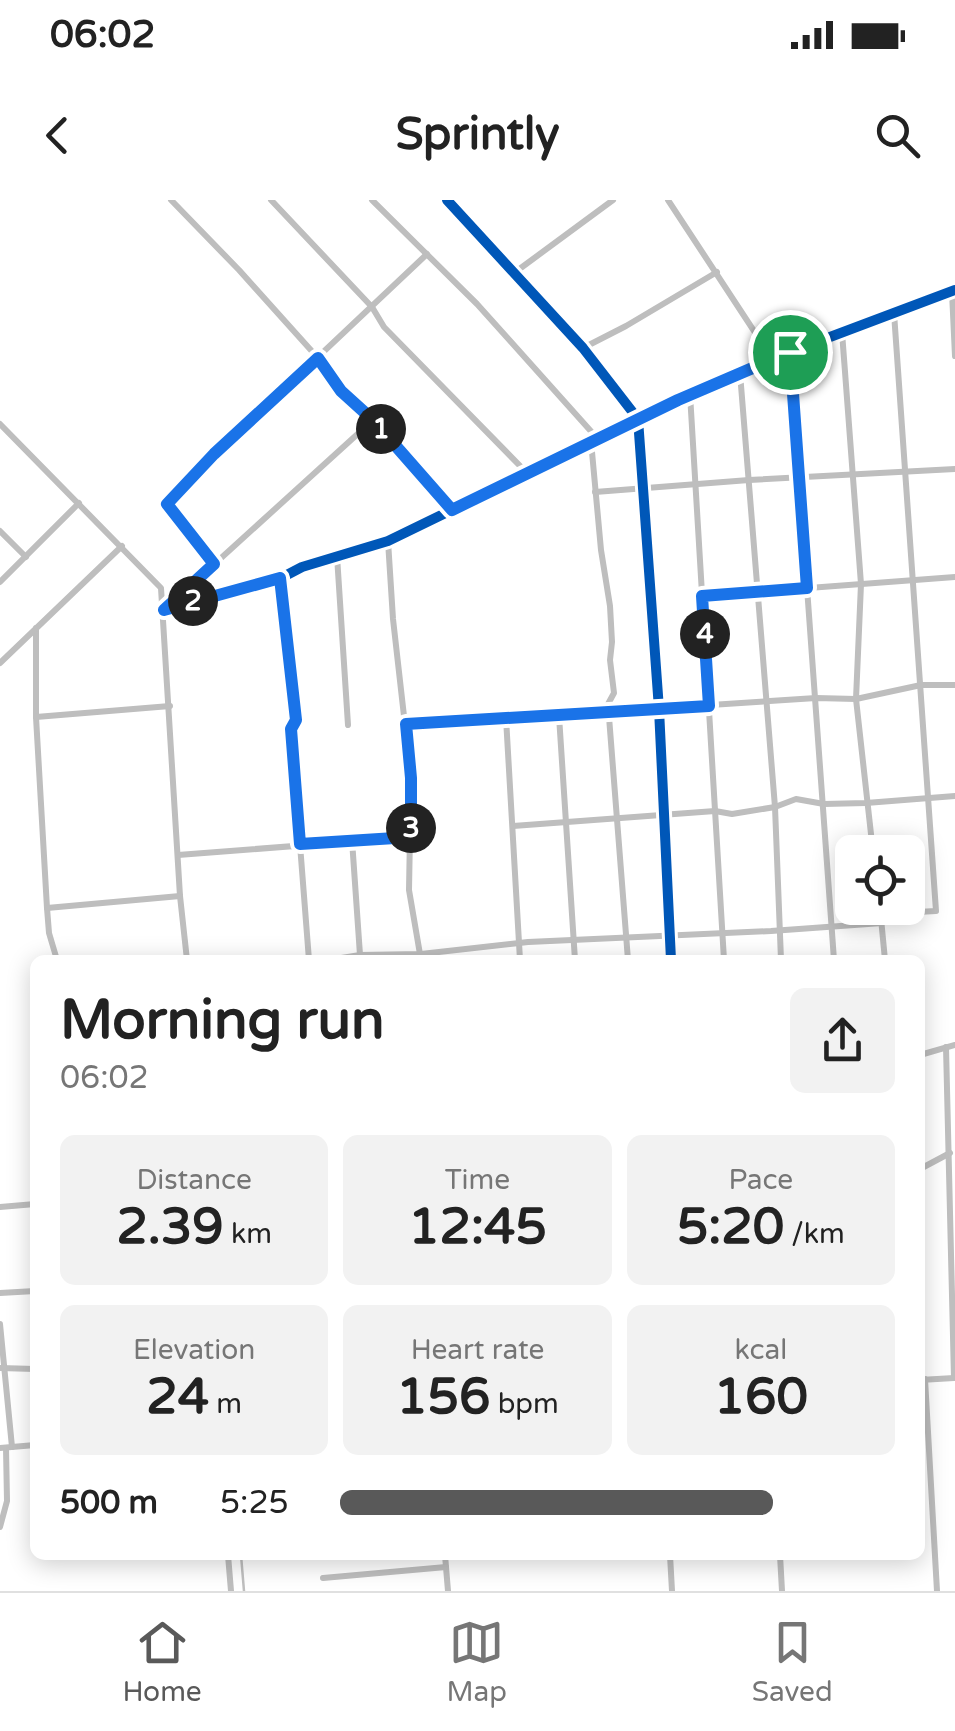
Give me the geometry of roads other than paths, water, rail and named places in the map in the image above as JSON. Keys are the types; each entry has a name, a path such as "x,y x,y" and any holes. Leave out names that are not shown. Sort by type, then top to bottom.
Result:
{"street":[{"path":"171,200 240,270 318,358 341,391 373,420 452,510"},
{"path":"271,200 372,307 384,327 528,473"},
{"path":"372,200 477,304 594,440 594,492 610,606 614,693 608,713 628,955"},
{"path":"447,200 584,348 638,419 666,814 671,955"},
{"path":"514,273 613,200"},
{"path":"668,200 773,360"},
{"path":"214,564 167,504 214,454 426,254"},
{"path":"584,348 717,272"},
{"path":"164,610 280,578 302,567 388,540 690,394 953,291 955,356"},
{"path":"894,313 936,910 925,911"},
{"path":"842,332 861,584 856,699 870,835"},
{"path":"790,352 834,955"},
{"path":"740,373 775,807 781,955"},
{"path":"690,394 724,955"},
{"path":"164,610 373,420"},
{"path":"0,424 162,588 186,955"},
{"path":"594,492 955,469"},
{"path":"0,582 79,502"},
{"path":"0,531 26,557"},
{"path":"388,540 411,778 409,890 421,955"},
{"path":"0,663 122,546"},
{"path":"338,556 348,725"},
{"path":"280,578 296,720 291,729 309,955"},
{"path":"702,596 955,578"},
{"path":"36,628 36,717 47,908 55,955"},
{"path":"406,724 816,698 856,699 921,685 955,686"},
{"path":"36,717 170,706"},
{"path":"560,716 576,955"},
{"path":"506,718 520,955"},
{"path":"512,826 715,811 732,814 796,799 866,804 955,796"},
{"path":"178,855 411,837"},
{"path":"352,840 360,954"},
{"path":"47,908 180,896"},
{"path":"435,955 519,943 843,925"},
{"path":"881,925 884,955"},
{"path":"355,955 380,955"},
{"path":"925,1054 951,1046 954,1378 925,1380"},
{"path":"925,1166 950,1153"},
{"path":"0,1207 30,1204"},
{"path":"0,1293 30,1290"},
{"path":"0,1324 7,1501 0,1527"},
{"path":"3,1368 30,1368"},
{"path":"925,1408 938,1591"},
{"path":"228,1560 231,1591"},
{"path":"445,1560 448,1591"},
{"path":"670,1560 672,1591"},
{"path":"780,1560 782,1591"},
{"path":"323,1578 446,1568"}],"waterway":[{"path":"241,1560 244,1591"}]}
